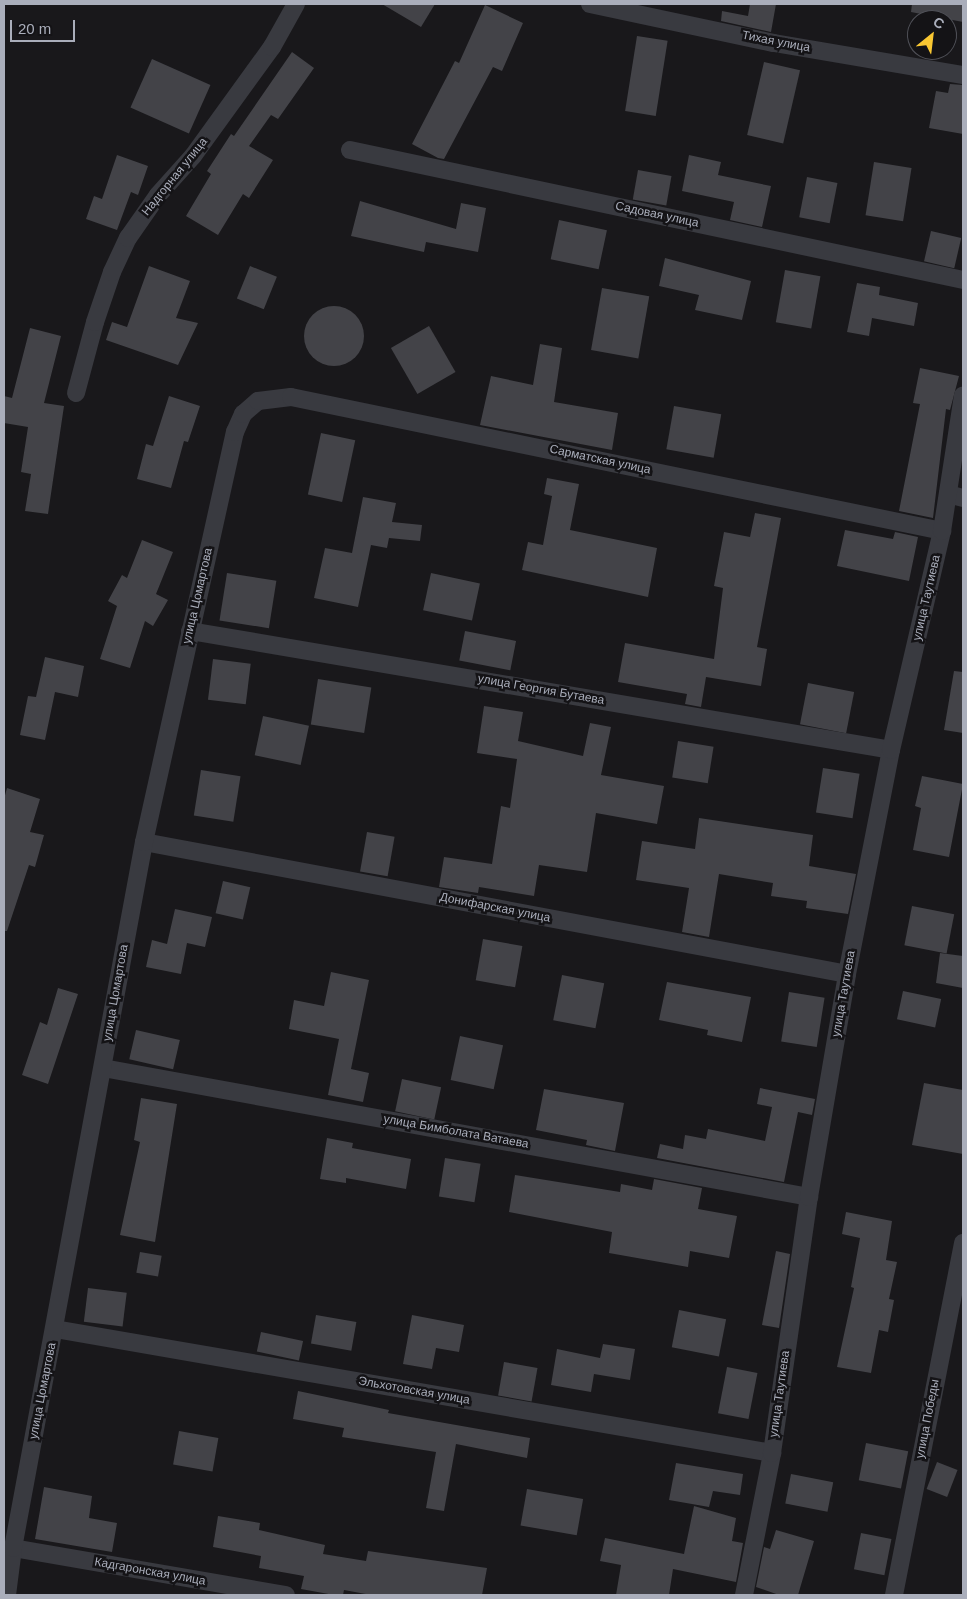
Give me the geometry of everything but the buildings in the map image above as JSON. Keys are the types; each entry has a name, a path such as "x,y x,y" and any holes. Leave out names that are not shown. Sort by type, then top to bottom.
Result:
{"street":[{"name":"Надгорная улица","path":"76,393 94,322 112,272 128,238 158,195 193,156 272,47 296,4"},
{"name":"Тихая улица","path":"590,4 774,43 963,75"},
{"name":"Садовая улица","path":"350,150 963,280"},
{"name":"улица Таутиева","path":"744,1595 772,1453 809,1197 847,974 891,750 942,530 956,496 963,396"},
{"name":"Сарматская улица","path":"258,401 291,397 942,530"},
{"name":"улица Цомартова","path":"7,1595 13,1548 144,842 235,432 243,414 258,401"},
{"name":"улица Георгия Бутаева","path":"190,631 891,750"},
{"name":"Донифарская улица","path":"144,842 847,974"},
{"name":"улица Бимболата Ватаева","path":"103,1068 809,1197"},
{"name":"улица Победы","path":"894,1595 963,1243"},
{"name":"Эльхотовская улица","path":"55,1329 772,1453"},
{"name":"Кадгаронская улица","path":"13,1548 286,1595"}]}
